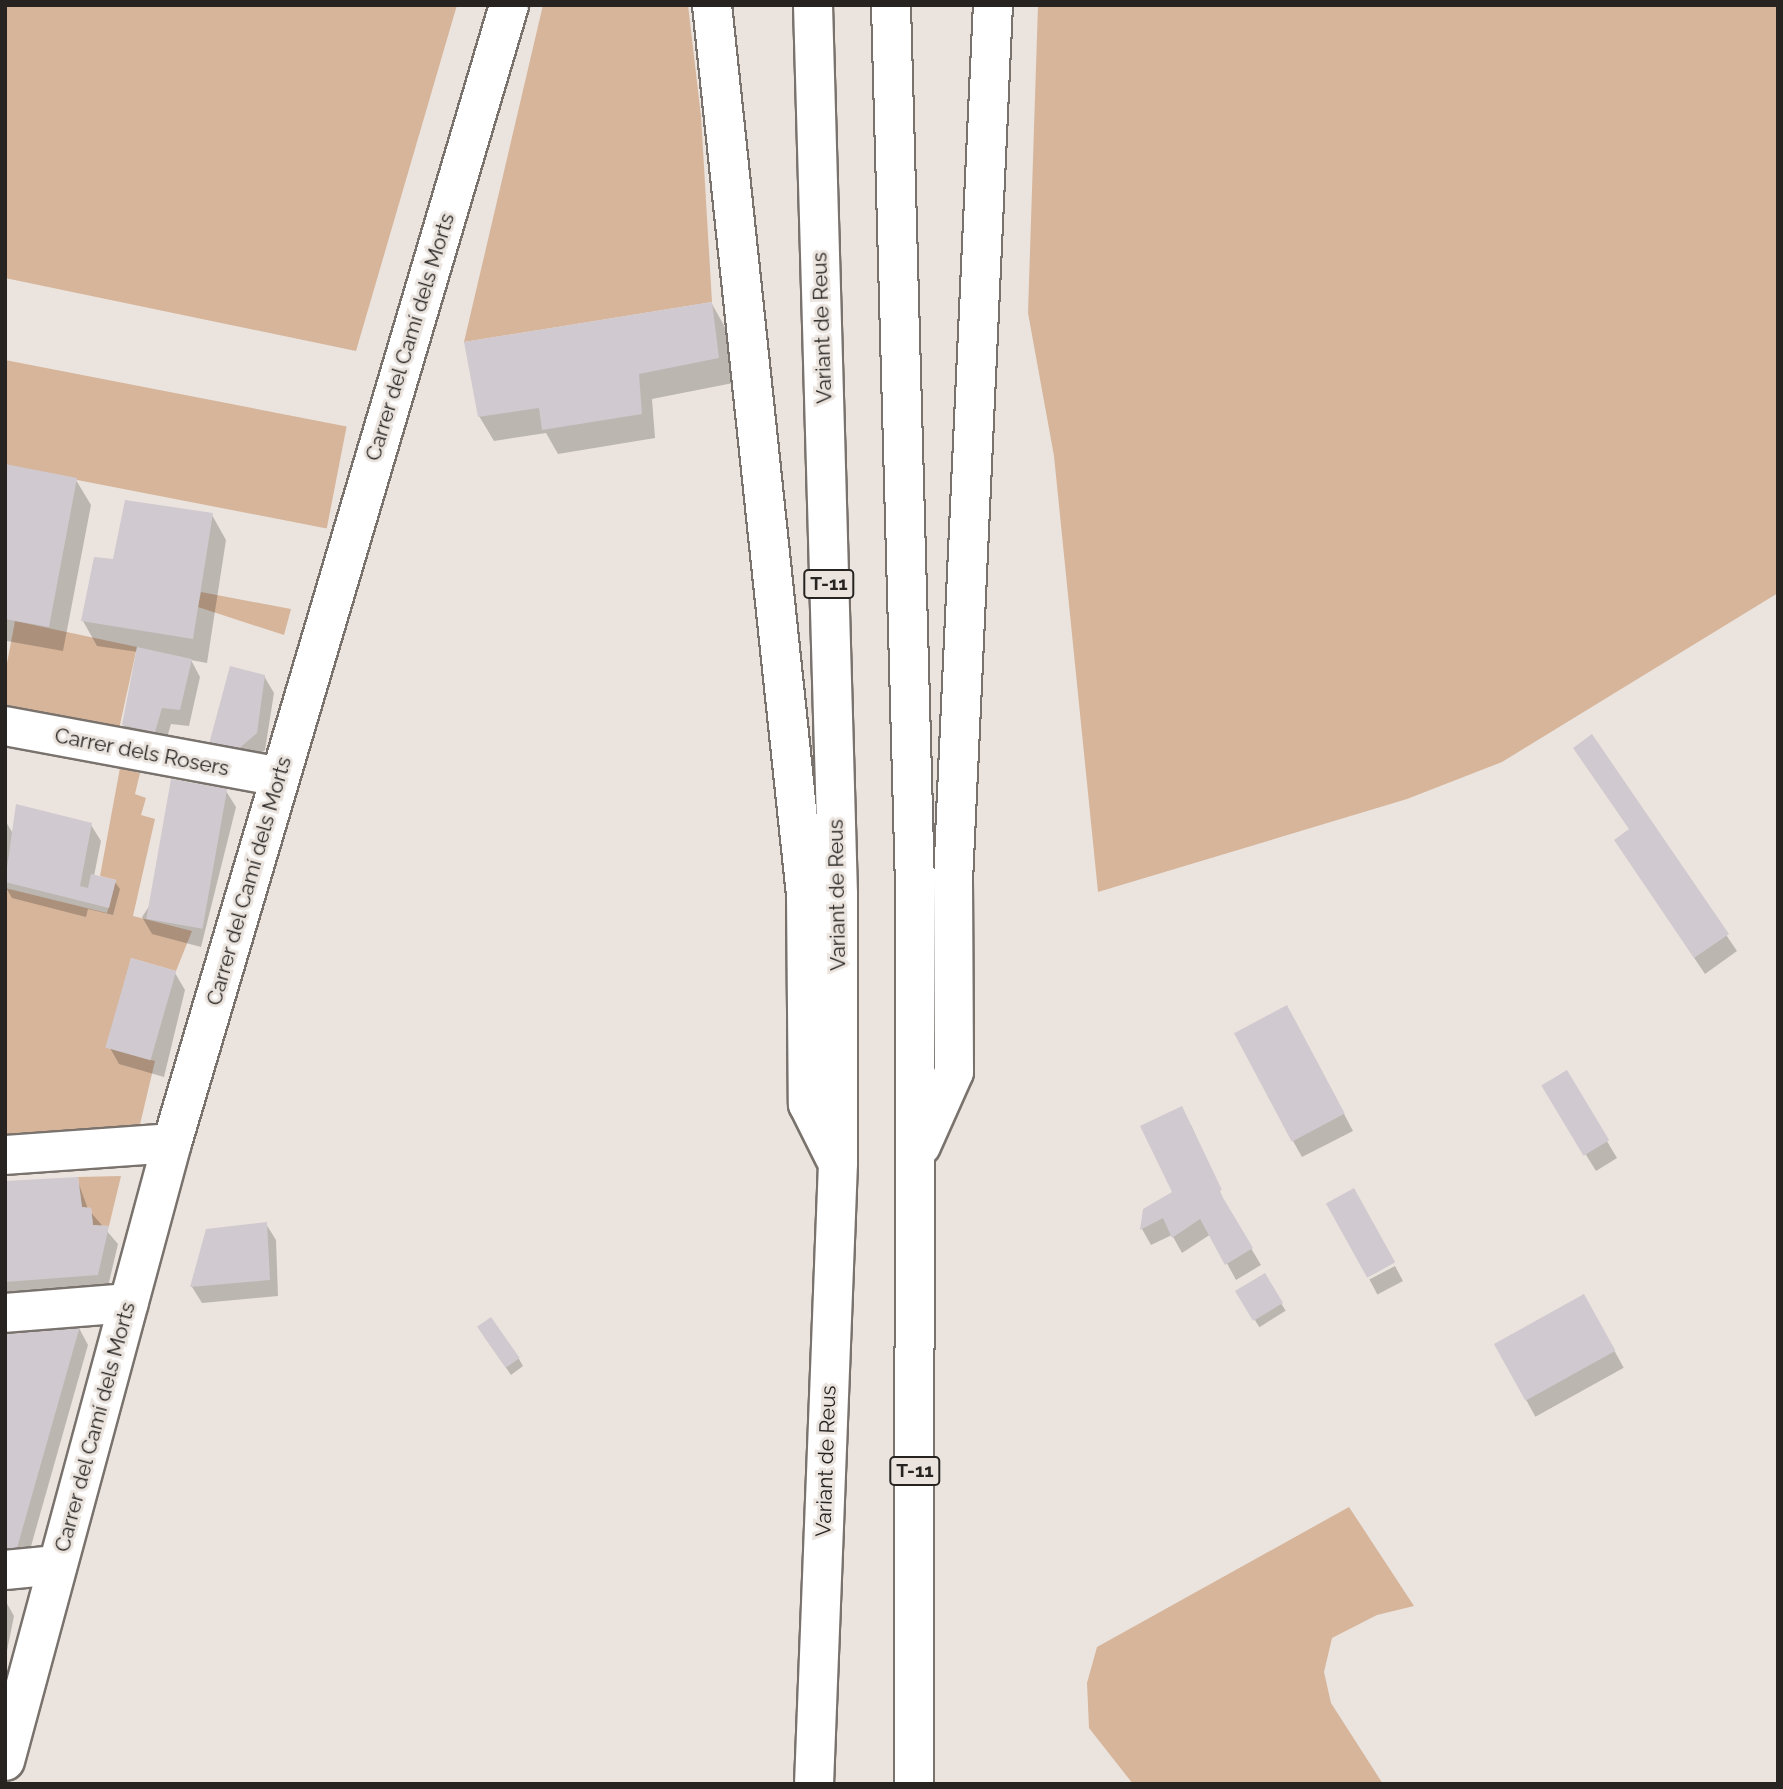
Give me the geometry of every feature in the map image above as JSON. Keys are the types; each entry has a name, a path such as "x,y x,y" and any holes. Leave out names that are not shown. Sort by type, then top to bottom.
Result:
{"main road":[{"name":"Carrer del Camí dels Morts","path":"5,1761 172,1143 509,5"},
{"path":"712,5 806,895 808,1104 838,1163"},
{"name":"Variant de Reus","path":"813,5 838,894 838,1163 814,1784"},
{"name":"T-11","path":"891,5 915,885 914,1784"},
{"path":"916,1158 954,1072 953,881 993,5"},
{"name":"Carrer dels Rosers","path":"5,726 279,777"},
{"path":"5,1156 172,1143"},
{"path":"5,1313 129,1303"},
{"path":"5,1570 57,1565"}],"shaded area":[{"path":"5,5 457,5 356,351 5,278"},
{"path":"543,5 688,5 701,116 712,302 464,342"},
{"path":"1038,5 1778,5 1778,593 1502,762 1407,799 1098,892 1054,456 1028,313"},
{"path":"5,360 347,426 327,528 5,466"},
{"path":"201,592 291,609 284,635 198,607"},
{"path":"15,621 137,647 119,729 5,707 5,674"},
{"path":"120,768 140,773 135,794 146,798 141,815 155,819 133,916 192,931 176,971 131,958 108,1048 155,1061 138,1133 5,1142 5,888 107,913 116,880 100,876"},
{"path":"121,1176 109,1226 93,1225 91,1208 82,1207 78,1177"},
{"path":"1349,1507 1414,1606 1377,1615 1332,1638 1324,1672 1331,1703 1383,1784 1133,1784 1089,1728 1087,1683 1097,1647"}],"building":[{"path":"712,302 719,358 639,374 642,414 542,430 539,408 478,417 464,342"},
{"path":"5,464 77,478 49,627 5,619"},
{"path":"125,500 213,513 193,639 81,621 94,557 113,559"},
{"path":"137,647 192,659 180,710 162,708 155,732 122,725"},
{"path":"230,666 265,675 257,733 235,752 209,744"},
{"path":"1592,734 1729,934 1694,958 1614,840 1629,829 1573,748"},
{"path":"171,779 227,789 202,929 146,919"},
{"path":"16,804 92,823 80,886 88,888 91,874 116,880 109,908 5,882"},
{"path":"131,958 176,971 151,1060 105,1047"},
{"path":"1287,1005 1345,1114 1292,1142 1234,1033"},
{"path":"1567,1070 1609,1140 1584,1156 1541,1085"},
{"path":"1182,1106 1222,1190 1219,1191 1253,1248 1225,1265 1200,1219 1172,1238 1163,1218 1140,1230 1143,1209 1172,1192 1140,1126"},
{"path":"78,1177 82,1207 91,1208 93,1225 109,1226 98,1275 5,1282 5,1181"},
{"path":"1354,1188 1395,1262 1367,1278 1326,1204"},
{"path":"267,1222 270,1280 190,1287 206,1229"},
{"path":"1265,1273 1283,1303 1253,1321 1235,1291"},
{"path":"1584,1294 1616,1351 1525,1401 1494,1344"},
{"path":"491,1317 520,1358 506,1368 477,1327"},
{"path":"80,1326 17,1548 5,1548 5,1334"}]}
